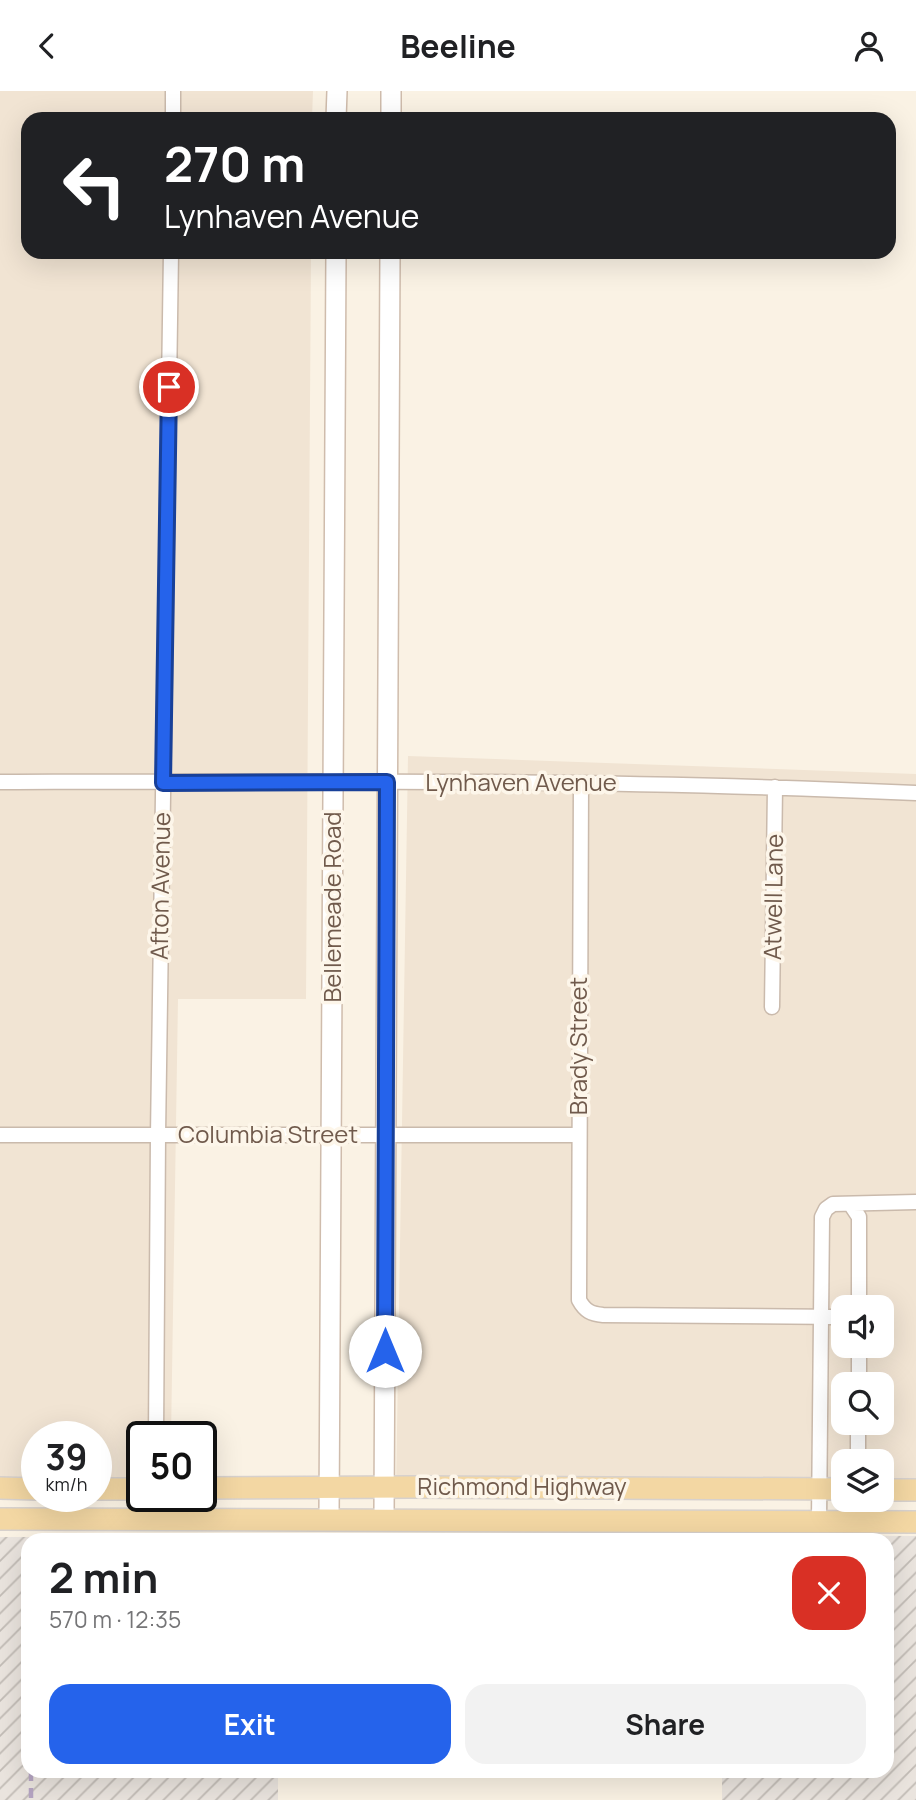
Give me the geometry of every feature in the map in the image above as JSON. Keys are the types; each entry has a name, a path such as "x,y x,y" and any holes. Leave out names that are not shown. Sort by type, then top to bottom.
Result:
{"main road":[{"path":"336,112 337,91"},
{"path":"391,91 391,112"},
{"name":"Bellemeade Road","path":"329,1519 336,259"},
{"path":"384,1519 390,259"},
{"name":"Richmond Highway","path":"217,1488 831,1489"},
{"path":"0,1489 21,1489"},
{"path":"894,1490 916,1490"},
{"name":"Richmond Highway","path":"0,1519 916,1522"}],"street":[{"path":"173,91 173,112"},
{"name":"Afton Avenue","path":"156,1421 171,259"},
{"name":"Lynhaven Avenue","path":"0,782 582,783 775,786 916,793"},
{"name":"Brady Street","path":"582,783 579,1300 584,1309 603,1315 820,1316"},
{"name":"Atwell Lane","path":"772,1007 775,786"},
{"name":"Columbia Street","path":"0,1135 579,1136"},
{"path":"819,1521 822,1217 833,1204 842,1202 851,1205 916,1202"},
{"path":"851,1205 859,1217 859,1295"},
{"path":"820,1316 831,1316"},
{"path":"156,1512 156,1519"},
{"path":"858,1512 858,1522"}],"shaded area":[{"path":"0,91 313,91 312,112 21,112 21,259 311,259 306,999 178,999 171,1421 126,1421 126,1492 112,1492 112,1421 21,1421 21,1492 0,1492"},
{"path":"408,756 916,774 916,1494 894,1494 894,1449 831,1449 831,1493 396,1490"},
{"path":"894,1536 916,1536 916,1800 722,1800 722,1778 894,1778"},
{"path":"0,1537 21,1537 21,1778 278,1778 278,1800 0,1800"}],"railway":[{"path":"31,1778 31,1800"}],"route":[{"path":"169,387 163,783 387,782 385,1351"}]}
